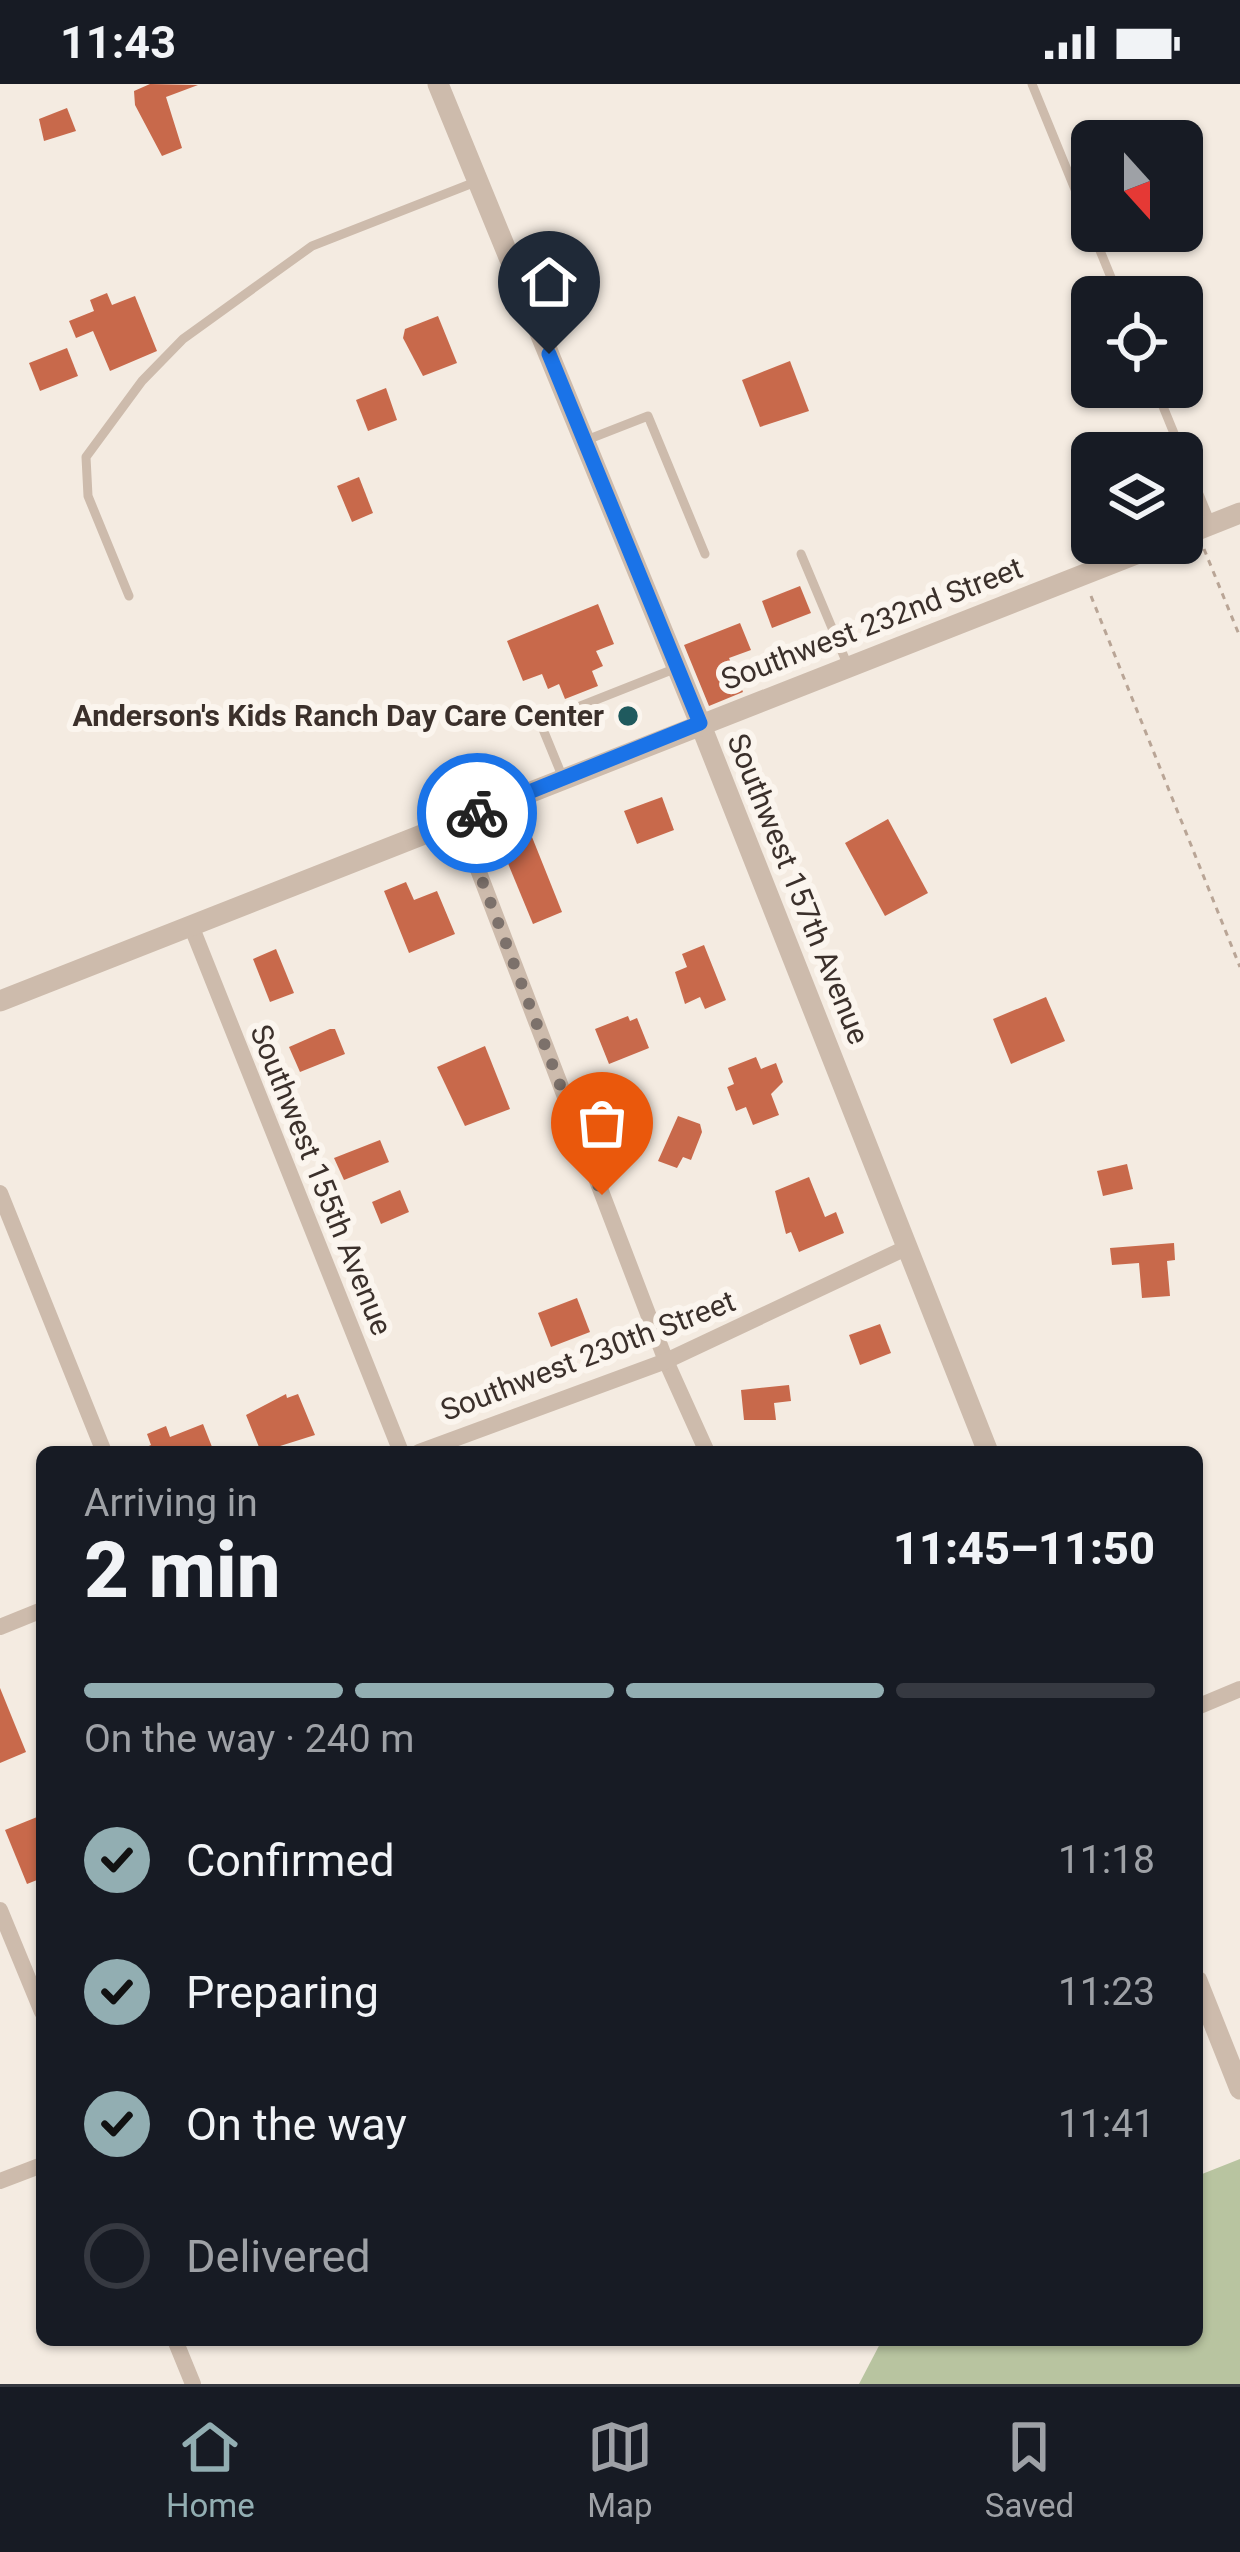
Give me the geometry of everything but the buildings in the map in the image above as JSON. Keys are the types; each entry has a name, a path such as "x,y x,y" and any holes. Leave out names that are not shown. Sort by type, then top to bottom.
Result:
{"street":[{"name":"Southwest 157th Avenue","path":"438,84 700,723 986,1446"},
{"path":"1203,528 1240,513"},
{"name":"Southwest 232nd Street","path":"0,1001 1109,564"},
{"path":"459,820 666,1361 704,1446"},
{"name":"Southwest 155th Avenue","path":"191,928 399,1446"},
{"path":"0,1193 102,1446"},
{"name":"Southwest 230th Street","path":"435,1446 666,1361 908,1247"},
{"path":"0,1627 36,1612"},
{"path":"1203,1705 1240,1690"},
{"path":"0,1910 36,1997"},
{"path":"1203,1996 1240,2089"},
{"path":"0,2181 36,2167"},
{"path":"177,2346 193,2384"}],"lane":[{"path":"1032,84 1110,276"},
{"path":"129,596 88,496 86,457 142,381 183,339 312,246 478,181"},
{"path":"584,440 648,416 705,554"},
{"path":"801,554 848,666"},
{"path":"563,778 540,722 677,668"}],"path":[{"path":"1203,545 1240,637"},
{"path":"1083,574 1240,968"}],"green space":[{"path":"1240,2159 1240,2384 859,2384 879,2346 1203,2346 1203,2174"}],"way so far":[{"path":"477,813 459,820 602,1195"}],"place":[{"name":"Anderson's Kids Ranch Day Care Center","path":"628,716"}],"route":[{"path":"477,813 700,723 549,354"}]}
